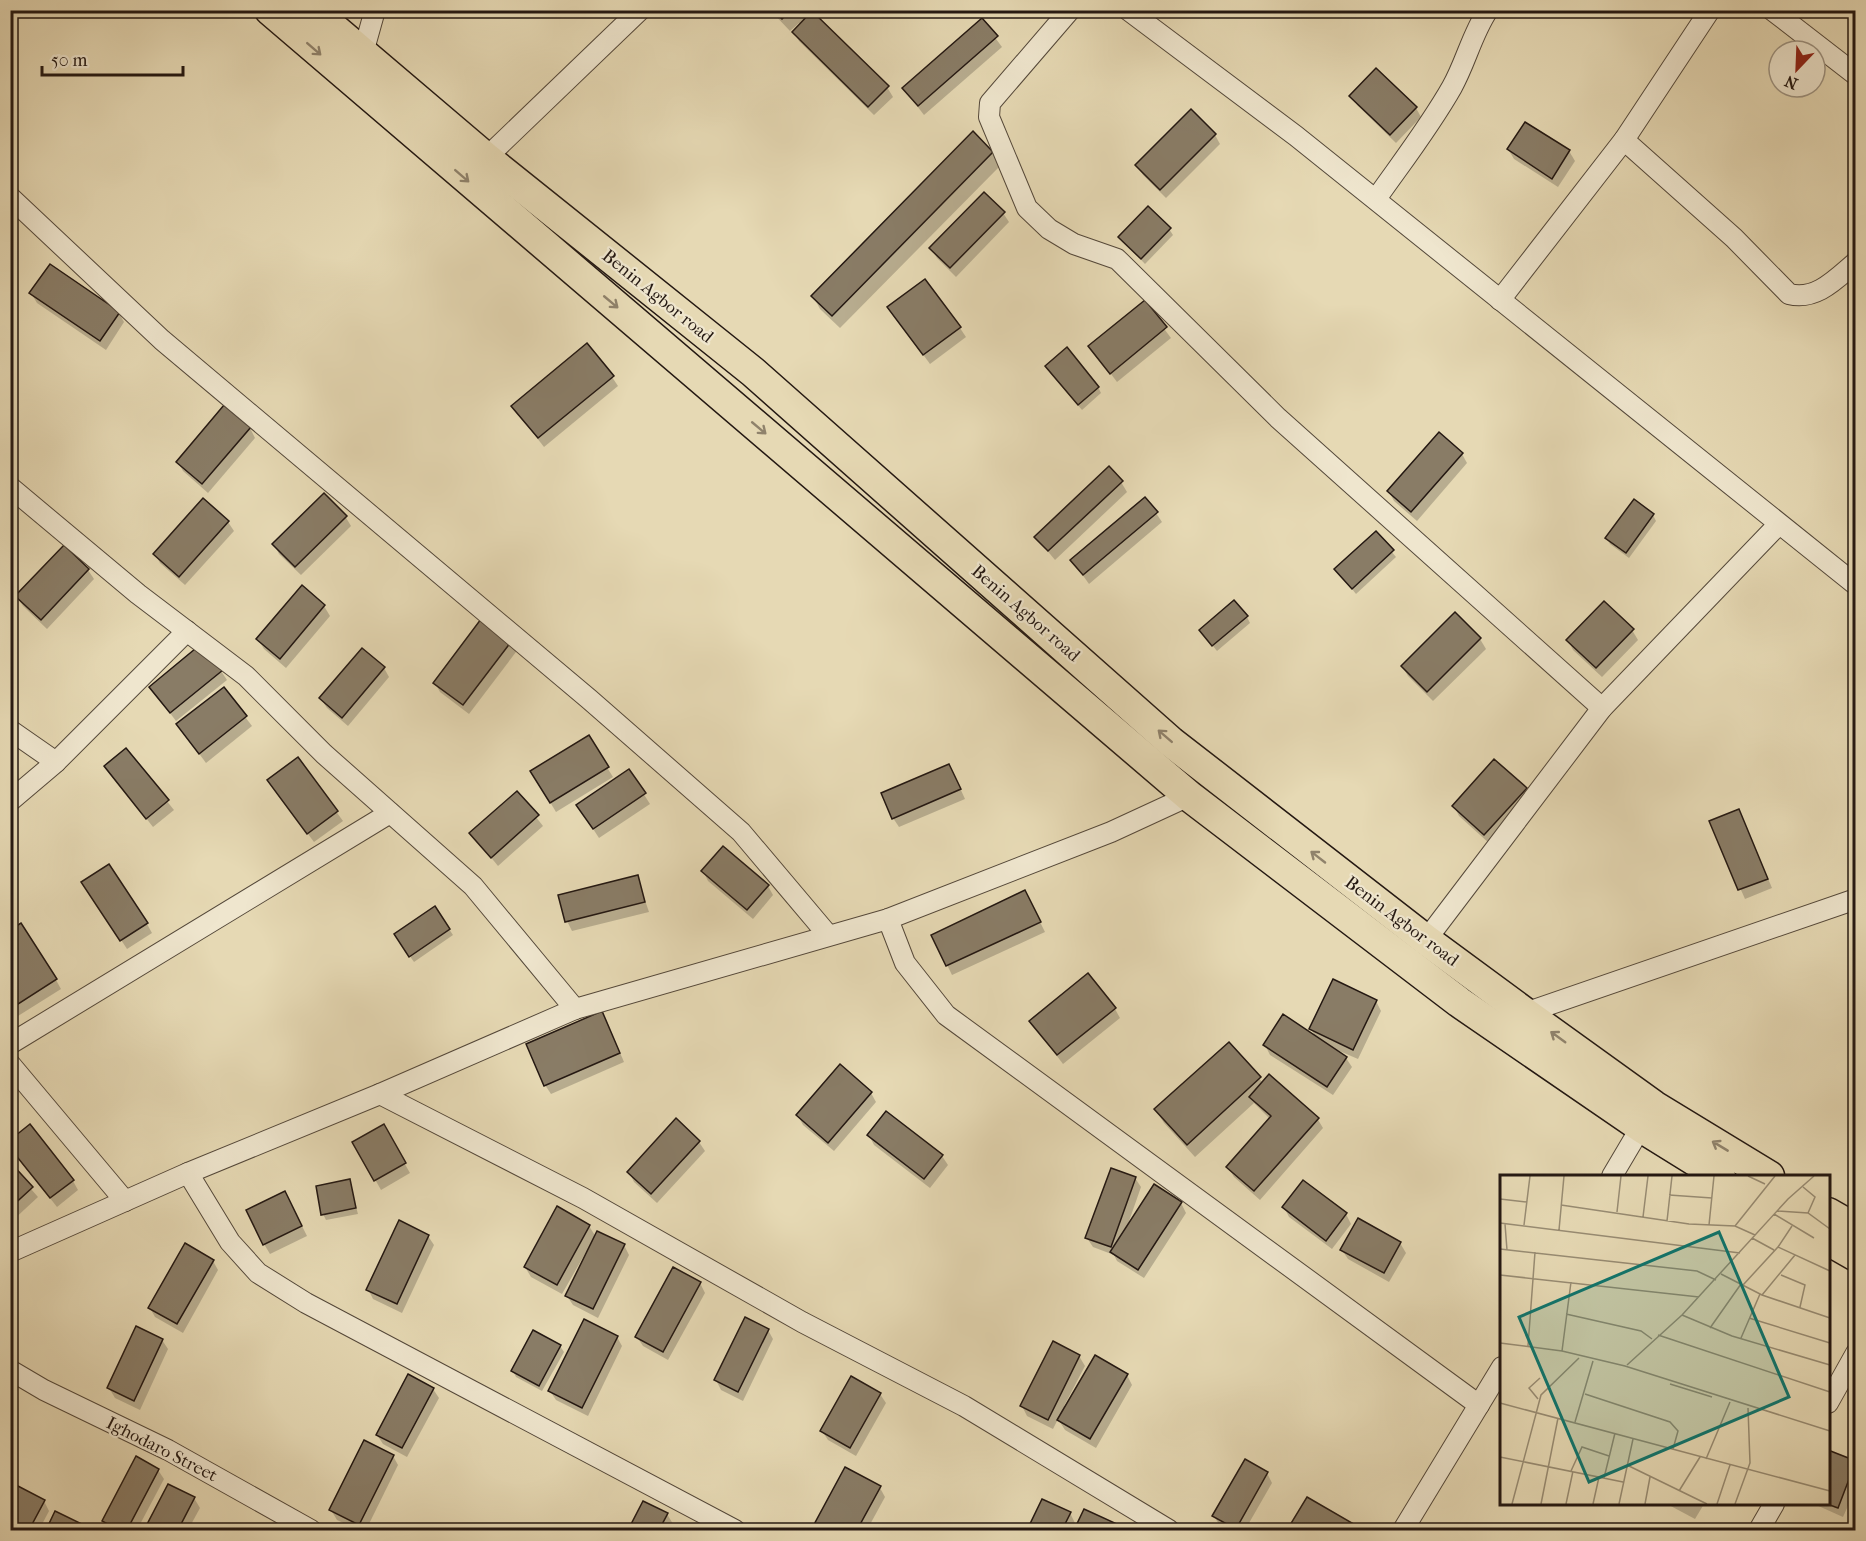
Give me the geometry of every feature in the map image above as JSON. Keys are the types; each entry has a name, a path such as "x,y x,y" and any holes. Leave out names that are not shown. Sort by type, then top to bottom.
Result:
{"highway":[{"name":"Benin Agbor road","path":"270,10 1189,796 1459,1002 1641,1127 1718,1175"},
{"name":"Benin Agbor road","path":"312,10 486,158 753,372 1171,742 1426,940 1525,1013 1654,1106 1768,1175"},
{"path":"727,401 753,372"},
{"path":"1830,1214 1856,1229"},
{"path":"1830,1241 1856,1256"}],"street":[{"path":"363,53 375,10"},
{"path":"486,158 640,10"},
{"path":"1070,10 990,103 989,117 1027,208 1049,229 1074,244 1117,259 1278,418 1602,708"},
{"path":"1128,10 1376,199 1778,525 1856,585"},
{"path":"1376,199 1454,84 1477,27 1488,10"},
{"path":"1500,300 1624,140 1710,10"},
{"path":"1772,11 1856,75"},
{"path":"1624,140 1734,238 1789,294 1801,297 1814,294 1856,262"},
{"path":"10,197 162,340 589,699 741,832 828,935"},
{"path":"10,487 138,594 246,676 324,754 473,886 575,1009"},
{"path":"1426,940 1602,708 1778,525"},
{"path":"10,801 56,762 187,631"},
{"path":"10,730 56,762"},
{"path":"10,1252 188,1173 380,1094 575,1009 773,954 828,935 888,920 1111,832 1189,796"},
{"path":"10,1044 390,813"},
{"path":"1525,1013 1856,899"},
{"path":"888,920 905,963 946,1015 1479,1405"},
{"path":"10,1064 125,1201"},
{"path":"380,1094 583,1198 802,1322 964,1406 1169,1530"},
{"path":"1613,1175 1641,1127"},
{"path":"188,1173 230,1242 258,1273 338,1320 735,1530"},
{"path":"1830,1399 1856,1353"},
{"name":"Ighodaro Street","path":"10,1370 44,1390 168,1450 311,1530"},
{"path":"1403,1530 1500,1370"},
{"path":"1759,1530 1773,1505"}],"building":[{"path":"773,10 791,10 782,19"},
{"path":"812,11 889,86 868,107 792,32"},
{"path":"982,18 998,36 918,106 902,88"},
{"path":"1376,68 1417,107 1390,135 1349,96"},
{"path":"1191,109 1216,134 1160,190 1135,165"},
{"path":"1525,122 1570,150 1552,179 1507,149"},
{"path":"973,131 993,152 832,316 811,296"},
{"path":"984,192 1005,212 950,268 929,248"},
{"path":"1148,206 1171,228 1141,259 1118,237"},
{"path":"50,264 120,312 100,341 29,293"},
{"path":"925,279 961,327 923,355 887,307"},
{"path":"1145,300 1167,327 1110,374 1088,346"},
{"path":"587,343 614,376 538,438 511,406"},
{"path":"1067,347 1099,387 1078,405 1045,366"},
{"path":"224,405 251,427 202,484 176,462"},
{"path":"1439,432 1463,453 1411,512 1387,491"},
{"path":"1109,466 1123,481 1048,551 1034,537"},
{"path":"324,493 347,516 295,567 272,544"},
{"path":"1145,497 1158,512 1083,575 1070,560"},
{"path":"203,498 229,521 179,577 153,554"},
{"path":"1634,499 1654,514 1626,553 1605,538"},
{"path":"1376,531 1394,550 1352,589 1334,569"},
{"path":"64,545 89,569 41,620 15,596"},
{"path":"302,585 325,605 280,659 256,639"},
{"path":"1234,600 1248,616 1212,646 1199,630"},
{"path":"1604,601 1634,629 1596,668 1566,640"},
{"path":"1455,612 1481,638 1427,692 1401,666"},
{"path":"484,615 514,638 463,705 433,683"},
{"path":"201,644 223,670 170,713 149,687"},
{"path":"362,648 385,667 342,718 319,698"},
{"path":"224,687 247,716 199,754 176,724"},
{"path":"589,735 609,767 550,803 530,771"},
{"path":"126,748 169,800 146,819 104,766"},
{"path":"298,757 338,811 307,834 267,780"},
{"path":"1494,759 1527,788 1484,835 1452,806"},
{"path":"949,764 961,789 892,819 881,793"},
{"path":"629,769 646,793 593,829 576,805"},
{"path":"517,791 539,815 491,858 469,833"},
{"path":"1739,809 1768,879 1738,890 1709,821"},
{"path":"723,846 769,885 747,910 701,871"},
{"path":"109,864 148,923 120,941 81,882"},
{"path":"638,875 645,902 565,922 558,895"},
{"path":"1025,890 1041,922 946,966 931,935"},
{"path":"435,906 450,929 409,957 394,934"},
{"path":"21,923 57,979 12,1008 10,930"},
{"path":"1088,973 1116,1008 1057,1055 1029,1021"},
{"path":"1333,979 1377,1000 1353,1050 1309,1029"},
{"path":"602,1011 620,1053 544,1086 526,1044"},
{"path":"1283,1014 1347,1057 1327,1087 1263,1045"},
{"path":"1229,1042 1261,1077 1187,1145 1154,1109"},
{"path":"840,1064 872,1092 828,1143 796,1115"},
{"path":"1269,1074 1319,1118 1254,1191 1226,1167 1271,1116 1249,1097"},
{"path":"886,1111 943,1155 924,1179 867,1135"},
{"path":"676,1118 700,1141 651,1194 627,1172"},
{"path":"30,1124 74,1180 50,1198 10,1148 10,1140"},
{"path":"384,1124 406,1163 374,1181 352,1142"},
{"path":"10,1162 33,1187 10,1208"},
{"path":"1111,1168 1136,1177 1111,1247 1085,1238"},
{"path":"350,1179 356,1208 321,1215 316,1186"},
{"path":"1303,1180 1347,1213 1326,1241 1282,1207"},
{"path":"1154,1184 1182,1202 1138,1270 1110,1252"},
{"path":"285,1191 302,1226 263,1245 246,1210"},
{"path":"557,1206 590,1225 557,1285 524,1267"},
{"path":"1358,1218 1401,1242 1384,1273 1340,1250"},
{"path":"399,1220 429,1235 397,1304 366,1290"},
{"path":"597,1231 625,1244 593,1309 565,1296"},
{"path":"185,1243 214,1260 177,1324 148,1308"},
{"path":"673,1267 701,1282 663,1352 635,1337"},
{"path":"745,1317 769,1329 738,1392 714,1380"},
{"path":"584,1319 618,1336 582,1408 548,1391"},
{"path":"136,1326 163,1339 134,1401 107,1388"},
{"path":"533,1330 561,1345 539,1386 511,1371"},
{"path":"1053,1341 1080,1355 1048,1420 1020,1406"},
{"path":"1095,1355 1128,1374 1090,1439 1057,1420"},
{"path":"408,1374 434,1388 402,1448 376,1435"},
{"path":"851,1376 881,1393 850,1448 820,1431"},
{"path":"364,1440 394,1455 359,1525 329,1510"},
{"path":"1830,1451 1856,1461 1838,1508 1830,1505"},
{"path":"136,1456 159,1469 127,1530 119,1530 102,1521"},
{"path":"1245,1459 1268,1472 1236,1529 1212,1516"},
{"path":"845,1467 881,1486 857,1530 811,1530"},
{"path":"168,1484 195,1497 178,1530 144,1530"},
{"path":"16,1485 45,1500 29,1530 10,1530 10,1495"},
{"path":"1307,1497 1364,1530 1287,1530"},
{"path":"1042,1499 1071,1512 1062,1530 1027,1530"},
{"path":"643,1501 668,1513 659,1530 628,1530"},
{"path":"1084,1509 1117,1524 1114,1530 1074,1530"},
{"path":"55,1511 84,1525 82,1530 46,1530"}]}
